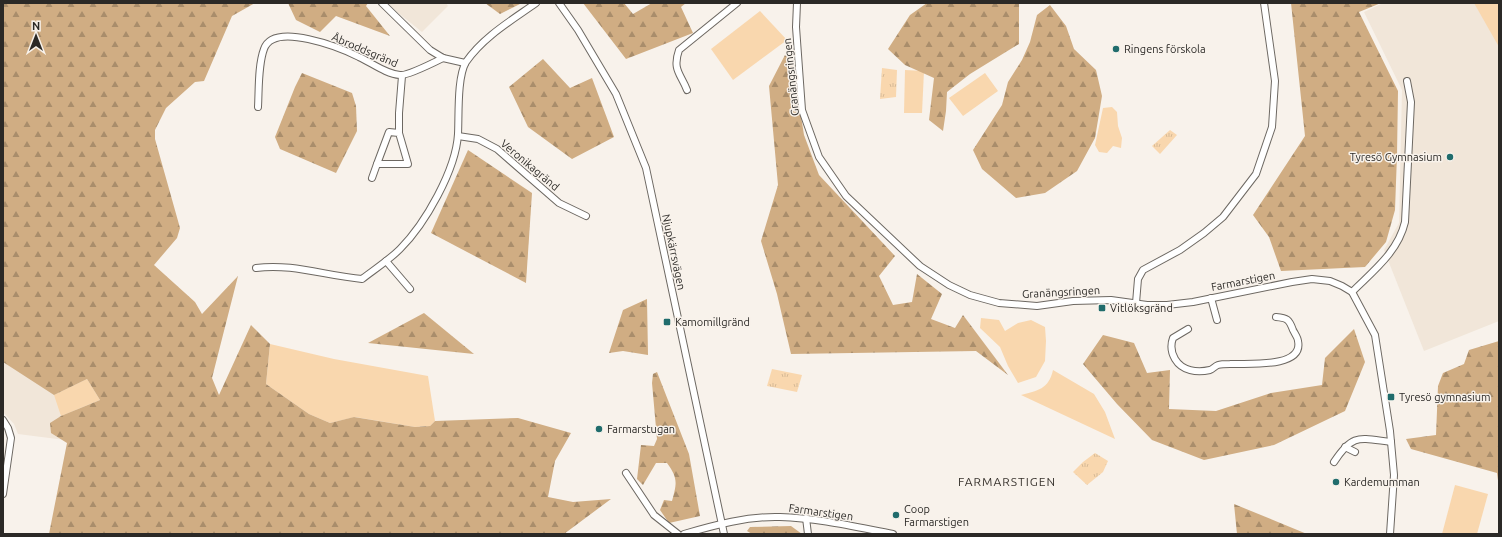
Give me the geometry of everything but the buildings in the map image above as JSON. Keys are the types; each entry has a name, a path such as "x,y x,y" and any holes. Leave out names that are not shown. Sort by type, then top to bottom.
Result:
{"street":[{"path":"382,3 430,50 442,58 465,63"},
{"path":"256,268 270,266 296,268 362,279 399,250 414,234 444,184 452,163 458,136 460,86 465,63 479,46 536,3"},
{"name":"Njupkärrsvägen","path":"559,3 578,30 616,94 646,168 724,534"},
{"path":"688,90 676,69 676,59 679,50 737,3"},
{"name":"Granängsringen","path":"797,3 796,27 802,110 819,157 846,196 920,266 949,285 970,295 999,303 1037,306 1073,301 1111,300 1136,303"},
{"path":"1136,303 1138,279 1143,270 1180,250 1223,217 1256,174 1272,127 1275,81 1264,3"},
{"name":"Åbroddsgränd","path":"258,106 264,48 268,42 279,36 299,36 338,48 358,56 390,73 402,76 442,58"},
{"name":"Åbroddsgränd","path":"377,164 408,164 399,133 402,76"},
{"path":"1390,534 1394,475 1391,442 1375,335 1352,292 1390,254 1402,234 1405,222 1411,102 1407,81"},
{"path":"372,178 389,132 399,133"},
{"name":"Veronikagränd","path":"458,136 478,139 497,149 559,203 586,216"},
{"path":"386,261 410,290"},
{"name":"Farmarstigen","path":"1136,303 1167,305 1292,282 1312,280 1330,280 1352,292"},
{"path":"1211,298 1217,320"},
{"path":"1188,329 1173,338 1171,344 1176,360 1183,368 1190,371 1211,370 1218,365 1225,364 1274,363 1289,359 1296,352 1299,343 1290,322 1285,318 1276,317"},
{"path":"3,420 8,428 10,438 3,494"},
{"path":"1334,462 1351,441 1361,438 1391,442"},
{"path":"1345,447 1355,452"},
{"path":"626,473 654,515 678,534"},
{"name":"Farmarstigen","path":"722,524 762,517 806,518 893,534"},
{"path":"806,518 808,534"},
{"path":"684,534 722,524"}],"shaded area":[{"path":"388,3 446,3 448,6 422,32"},
{"name":"Tyresö Gymnasium","path":"1383,3 1499,3 1499,321 1424,351 1384,250 1399,223 1402,90 1364,12"},
{"path":"3,338 87,379 65,440 18,434 14,424 3,412"}],"green space":[{"path":"3,3 255,3 232,16 204,81 195,82 166,108 155,130 155,139 180,228 177,238 154,265 195,302 202,314 238,276 212,378 219,395 251,325 270,344 266,384 309,414 330,423 354,417 415,427 430,426 435,421 518,418 571,433 555,461 548,497 573,502 611,499 564,534 49,534 67,443 51,433 50,423 61,416 100,400 87,379 54,395 3,362"},
{"path":"288,3 368,3 366,6 390,36 336,16 320,32 296,20"},
{"path":"485,3 522,3 500,14"},
{"path":"583,3 624,3 633,14 652,3 686,3 681,7 693,33 626,59"},
{"path":"927,3 1019,3 1019,44 970,74 947,92 943,131 929,120 934,78 905,65 888,49 910,15"},
{"path":"1291,3 1381,3 1359,12 1398,91 1395,210 1386,242 1365,267 1281,271 1269,237 1253,215 1305,136"},
{"path":"1474,3 1499,3 1499,47"},
{"path":"1050,5 1066,26 1074,49 1096,70 1102,96 1095,138 1077,171 1045,193 1016,198 982,169 973,150 1002,105 1008,82 1022,60 1030,42 1037,15"},
{"path":"760,11 787,40 733,80 711,49"},
{"path":"785,55 792,60 804,135 819,175 895,256 879,276 893,305 912,302 917,274 942,294 931,319 955,328 963,315 1008,375 976,351 791,354 777,294 761,241 778,185 769,86"},
{"path":"543,59 570,88 592,78 614,137 572,159 528,127 509,87"},
{"path":"882,68 897,70 896,97 880,99"},
{"path":"905,70 924,71 922,113 904,113"},
{"path":"302,73 352,93 356,106 357,131 336,173 280,149 275,137"},
{"path":"985,73 998,91 963,116 949,98"},
{"path":"1112,107 1117,112 1118,126 1122,138 1121,148 1113,146 1107,153 1099,152 1095,145 1103,108"},
{"path":"1170,130 1177,135 1160,154 1152,146"},
{"path":"468,150 532,193 526,283 431,233"},
{"path":"647,299 648,355 623,351 609,353 623,310"},
{"path":"424,313 474,354 368,343"},
{"path":"981,318 999,320 1005,331 1018,323 1031,320 1045,327 1045,361 1036,377 1018,383 1008,366 1000,347 980,328"},
{"path":"1354,329 1365,362 1345,411 1274,445 1204,460 1152,440 1117,404 1083,364 1103,335 1134,343 1147,373 1170,370 1169,409 1216,411 1271,393 1322,385 1325,358"},
{"path":"1499,341 1499,488 1497,473 1411,449 1406,439 1436,435 1438,386 1443,373 1464,364 1469,350"},
{"path":"270,344 334,359 428,376 435,421 430,426 415,427 355,417 330,423 309,414 266,384"},
{"path":"772,369 802,375 797,392 767,386"},
{"path":"1053,370 1094,394 1105,412 1115,439 1021,395 1042,388 1049,381"},
{"path":"657,372 689,454 700,516 669,523 660,510 664,500 672,501 676,485 675,477 667,463 656,463 643,485 637,479 641,445 654,446 657,439 652,383 653,374"},
{"path":"87,379 100,400 61,416 54,395"},
{"path":"1095,453 1108,461 1103,472 1087,485 1073,472"},
{"path":"1455,485 1488,494 1477,534 1442,534"},
{"path":"1234,504 1307,534 1237,534"},
{"path":"791,526 802,534 752,534 747,531 750,527"}],"place":[{"name":"Ringens förskola","path":"1116,49"},
{"name":"Tyresö Gymnasium","path":"1450,157"},
{"name":"Vitlöksgränd","path":"1102,308"},
{"name":"Kamomillgränd","path":"667,322"},
{"name":"Tyresö gymnasium","path":"1391,397"},
{"name":"Farmarstugan","path":"599,429"},
{"name":"Kardemumman","path":"1336,482"},
{"name":"Coop Farmarstigen","path":"896,515"}],"district":[{"name":"FARMARSTIGEN","path":"1007,482"}]}
